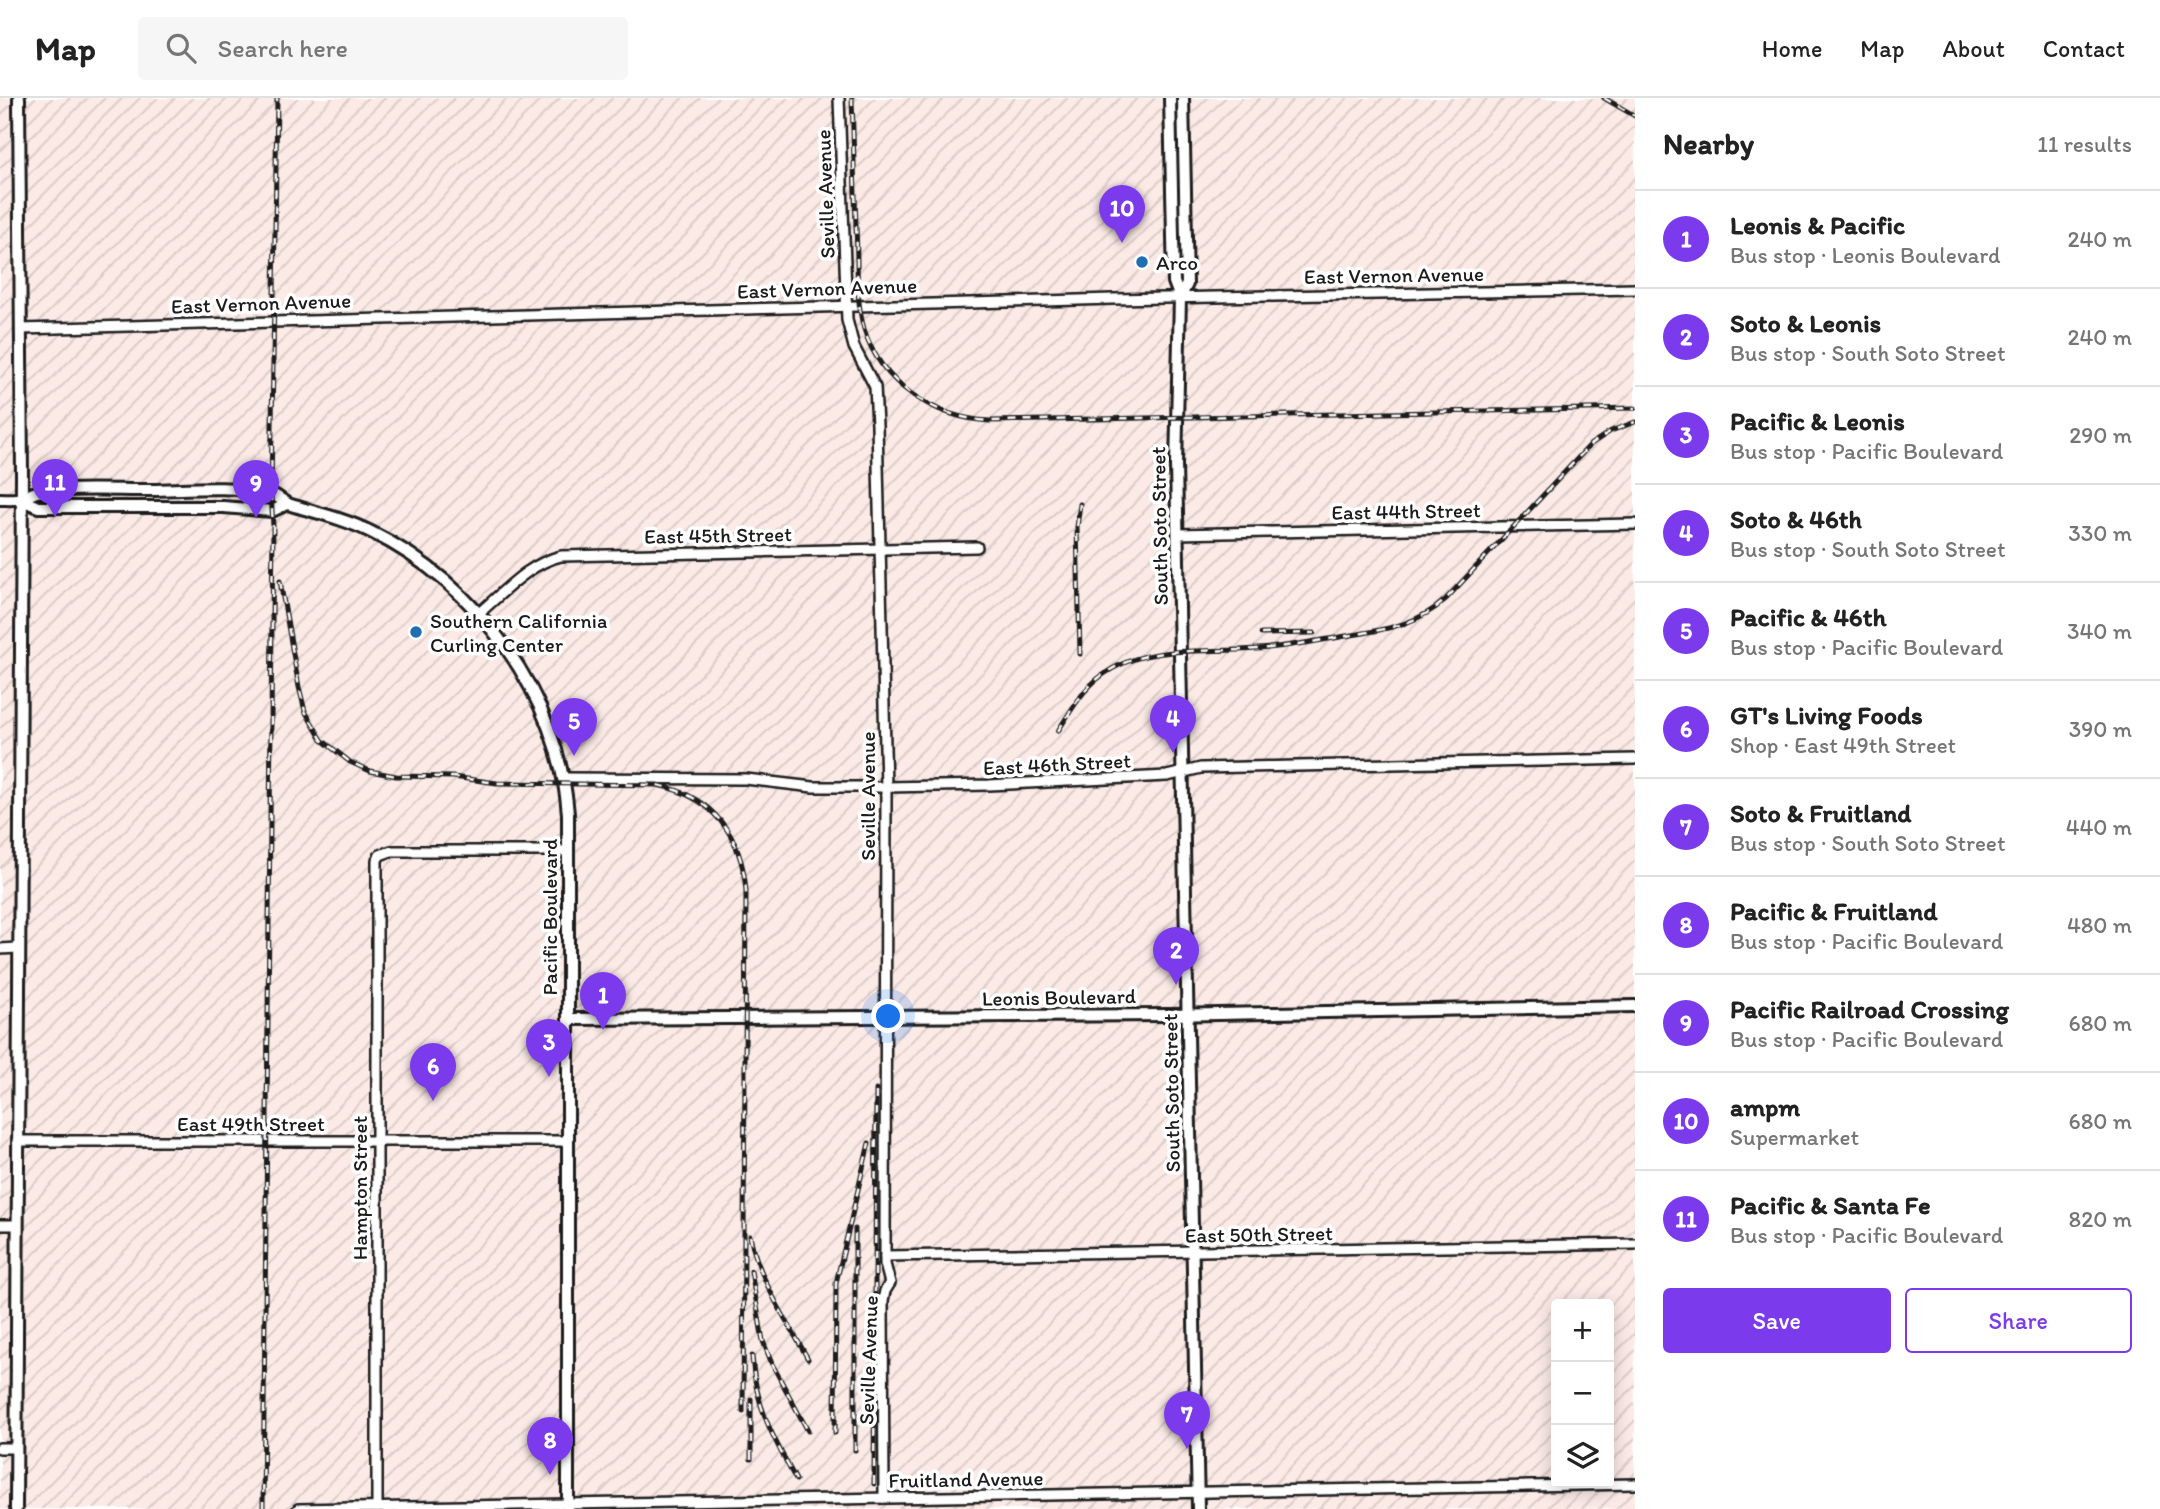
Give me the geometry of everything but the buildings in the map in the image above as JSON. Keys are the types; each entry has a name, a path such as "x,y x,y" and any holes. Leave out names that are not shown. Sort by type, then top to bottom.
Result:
{"main road":[{"path":"16,1509 21,329 19,98"},
{"name":"South Soto Street","path":"1170,98 1174,282 1180,298 1176,465 1198,1509"},
{"name":"South Soto Street","path":"1180,298 1187,284 1183,98"},
{"path":"1170,118 1184,118"},
{"name":"Pacific Boulevard","path":"20,499 38,491 221,489 271,493 287,504 336,517 372,532 420,561 479,613 514,660 535,695 553,740 564,778 568,851 568,1506"},
{"path":"0,499 20,499"},
{"name":"Pacific Boulevard","path":"20,499 38,508 223,507 272,511 287,504"},
{"name":"Leonis Boulevard","path":"568,1019 1189,1015 1635,1006"}],"street":[{"name":"Seville Avenue","path":"839,98 846,307 851,338 876,392 886,787 884,1264 890,1283 883,1301 884,1498"},
{"name":"East Vernon Avenue","path":"21,329 1180,298 1635,289"},
{"name":"East 44th Street","path":"1178,534 1635,524"},
{"name":"East 45th Street","path":"479,613 529,570 543,561 561,556 977,547"},
{"name":"East 46th Street","path":"564,778 746,779 813,788 886,787 1167,776 1201,768 1635,759"},
{"name":"Hampton Street","path":"377,1508 377,867 380,855 391,851 568,851"},
{"path":"0,948 18,948"},
{"name":"East 49th Street","path":"17,1140 568,1141"},
{"path":"0,1225 17,1225"},
{"name":"East 50th Street","path":"884,1256 1635,1244"},
{"path":"0,1448 16,1448"},
{"name":"Fruitland Avenue","path":"298,1509 1635,1484"}],"shaded area":[{"path":"0,98 1635,98 1635,1509 0,1509"}],"railway":[{"path":"263,1509 277,98"},
{"path":"852,98 858,291 864,329 872,349 897,381 912,394 949,413 990,421 1635,408"},
{"path":"1604,98 1635,116"},
{"path":"1058,731 1085,691 1103,675 1122,664 1143,657 1188,651 1293,645 1390,628 1414,620 1446,599 1591,444 1611,431 1635,422"},
{"path":"1080,504 1077,527 1080,654"},
{"path":"280,581 305,711 322,740 350,762 370,771 396,776 453,777 497,783 657,785 694,798 721,821 731,836 743,871 746,891 743,1412"},
{"path":"1261,634 1314,633"},
{"path":"874,1484 876,1090"},
{"path":"835,1433 836,1283 869,1143"},
{"path":"855,1229 855,1450"},
{"path":"750,1236 767,1284 808,1359"},
{"path":"751,1271 763,1341 772,1364 808,1431"},
{"path":"752,1356 761,1406 796,1480"},
{"path":"751,1399 751,1459"}],"place":[{"name":"ampm","path":"1122,243"},
{"name":"Arco","path":"1142,262"},
{"name":"Pacific & Santa Fe","path":"55,517"},
{"name":"Pacific Railroad Crossing","path":"256,518"},
{"name":"Southern California Curling Center","path":"416,632"},
{"name":"Soto & 46th","path":"1173,753"},
{"name":"Pacific & 46th","path":"574,756"},
{"name":"Soto & Leonis","path":"1176,985"},
{"name":"Leonis & Pacific","path":"603,1030"},
{"name":"Pacific & Leonis","path":"549,1077"},
{"name":"GT's Living Foods","path":"433,1101"},
{"name":"Soto & Fruitland","path":"1187,1449"},
{"name":"Pacific & Fruitland","path":"550,1475"}]}
